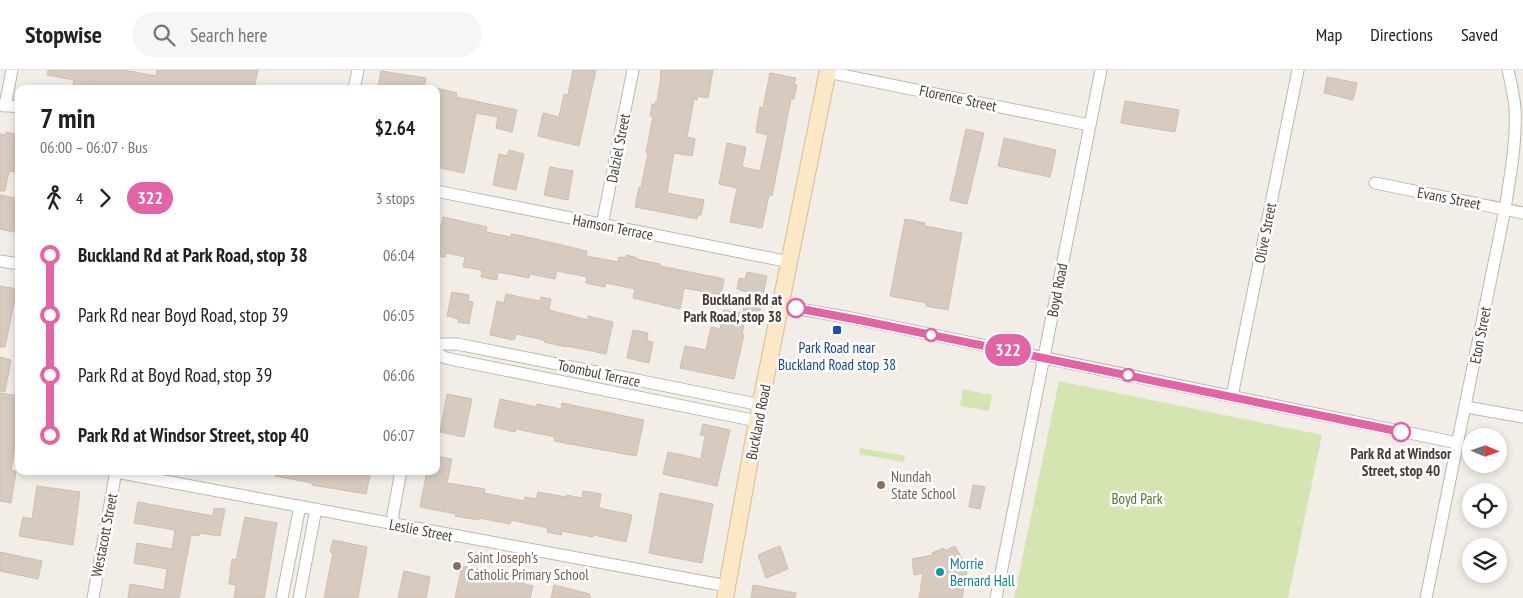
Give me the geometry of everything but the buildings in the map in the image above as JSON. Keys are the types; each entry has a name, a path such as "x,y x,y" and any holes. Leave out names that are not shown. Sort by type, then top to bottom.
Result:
{"street":[{"path":"3,106 12,70"},
{"path":"355,85 358,70"},
{"name":"Dalziel Street","path":"602,225 633,70"},
{"name":"Boyd Road","path":"996,598 1101,70"},
{"name":"Olive Street","path":"1232,396 1298,70"},
{"name":"Eton Street","path":"1426,598 1466,407 1511,172 1515,120 1513,92 1508,70"},
{"name":"Florence Street","path":"827,71 1089,125"},
{"name":"Buckland Road","path":"726,592 759,413 827,71"},
{"name":"Evans Street","path":"1376,183 1523,213"},
{"name":"Hamson Terrace","path":"440,192 790,262"},
{"path":"0,261 15,263"},
{"path":"781,306 856,319 1458,443"},
{"name":"Toombul Terrace","path":"440,344 458,344 759,413"},
{"name":"Toombul Terrace","path":"440,355 450,359 759,413"},
{"path":"1466,407 1523,417"},
{"name":"Westacott Street","path":"92,598 115,475"},
{"name":"Leslie Street","path":"132,475 393,524 726,592"},
{"path":"393,524 400,475"},
{"path":"282,598 300,506"},
{"path":"299,598 316,509"}],"green space":[{"name":"Boyd Park","path":"1059,381 1322,435 1288,598 1014,598"},
{"path":"963,389 992,395 989,411 960,406"},
{"path":"860,448 905,456 904,462 859,454"}],"bus line":[{"name":"322","path":"796,308 1401,432"}],"place":[{"name":"Buckland Rd at Park Road, stop 38","path":"796,308"},
{"name":"Park Road near Buckland Road stop 38","path":"837,330"},
{"name":"Park Rd at Windsor Street, stop 40","path":"1401,432"},
{"name":"Nundah State School","path":"881,485"},
{"name":"Saint Joseph's Catholic Primary School","path":"457,566"},
{"name":"Morrie Bernard Hall","path":"940,572"}]}
